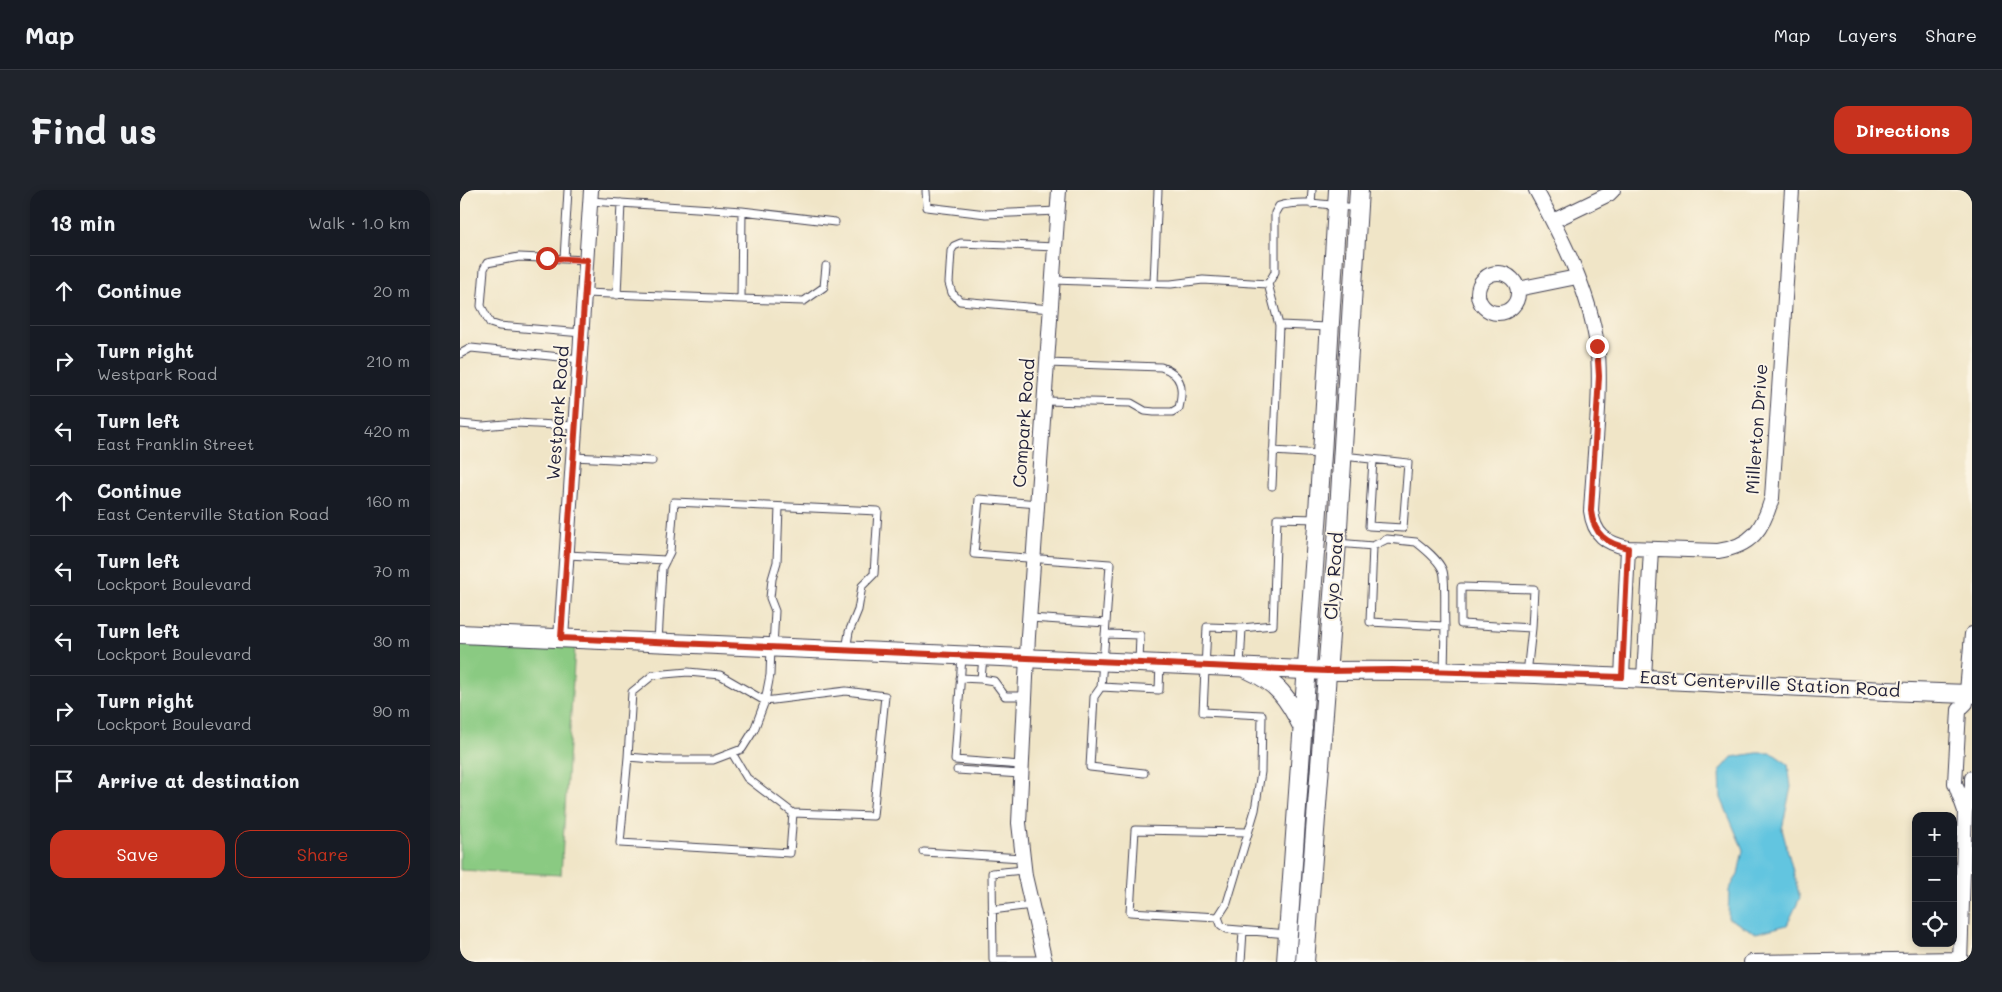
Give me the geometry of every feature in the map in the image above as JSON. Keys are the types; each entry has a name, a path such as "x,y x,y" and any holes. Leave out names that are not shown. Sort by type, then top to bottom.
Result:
{"street":[{"name":"Compark Road","path":"1044,961 1023,864 1019,823 1027,658 1059,190"},
{"name":"Clyo Road","path":"1305,962 1336,543 1359,190"},
{"path":"1538,193 1552,190"},
{"path":"1553,221 1609,194 1612,190"},
{"name":"Millerton Drive","path":"1538,193 1553,221 1577,277 1594,327 1599,376 1591,511 1592,523 1595,529 1605,539 1628,548 1718,551 1743,544 1753,536 1766,518 1772,498 1792,190"},
{"name":"Westpark Road","path":"561,638 581,359 590,196"},
{"name":"Clyo Road","path":"1286,962 1308,670 1338,198"},
{"path":"1518,289 1577,277"},
{"path":"1622,677 1628,548"},
{"path":"1644,678 1651,549"},
{"name":"East Centerville Station Road","path":"460,634 1327,671 1392,670 1622,677 1969,700"},
{"path":"1964,811 1955,783 1959,710 1969,700 1972,634"},
{"path":"1242,667 1264,677 1280,689 1290,702 1303,728"},
{"path":"1751,962 1960,961 1964,811 1972,787 1972,778"}],"lane":[{"path":"564,259 568,190"},
{"path":"1154,283 1158,190"},
{"path":"1311,204 1312,190"},
{"path":"926,191 927,207 986,214 1058,211"},
{"path":"590,196 622,204 742,211 835,222"},
{"path":"1272,486 1280,325 1268,284 1275,272 1275,213 1278,206 1286,204 1311,204 1338,198 1358,208"},
{"path":"618,295 622,204"},
{"path":"741,299 742,211"},
{"path":"1051,308 960,301 952,294 949,283 951,251 954,246 961,243 1055,247"},
{"path":"582,333 499,326 490,323 481,306 484,269 487,263 504,258 519,257 587,260"},
{"path":"585,294 804,302 824,287 826,266"},
{"path":"1053,280 1171,284 1203,280 1268,284"},
{"path":"1280,325 1329,327"},
{"path":"460,354 471,348 581,359"},
{"path":"1045,401 1132,403 1144,411 1172,412 1179,408 1181,400 1181,387 1177,376 1161,367 1047,362"},
{"path":"460,424 483,426 516,423 576,426"},
{"path":"1273,450 1322,454"},
{"path":"1342,456 1408,463 1403,528 1369,526 1373,460"},
{"path":"574,457 652,461"},
{"path":"1038,504 979,499 974,554 1110,564 1101,687 1094,697 1090,767 1144,773"},
{"path":"658,642 662,568 670,552 674,502 878,511 874,574 862,586 858,610 849,632 846,650"},
{"path":"628,757 664,760 713,760 742,750 754,730 765,702 770,675 775,611 770,598 772,579 777,562 780,507"},
{"path":"1218,917 1228,902 1255,810 1261,772 1262,715 1203,712 1207,626 1242,628 1273,625 1277,518 1317,519"},
{"path":"1336,543 1373,546 1387,539 1416,542 1439,565 1443,571 1444,579 1444,672"},
{"path":"1373,546 1370,622 1445,626"},
{"path":"567,555 666,560"},
{"path":"1527,675 1532,628 1534,589 1461,586 1461,624 1532,628"},
{"path":"1030,618 1106,623"},
{"path":"1242,628 1242,667"},
{"path":"1105,634 1140,635 1139,663"},
{"path":"962,655 955,760 1021,770"},
{"path":"981,679 983,656"},
{"path":"1101,687 1159,690 1160,664"},
{"path":"732,753 747,778 793,813 873,816 885,696 846,691 765,702 720,675 688,672 653,675 632,692 620,843 790,853 793,813"},
{"path":"960,678 994,681 1004,696 1025,696"},
{"path":"957,770 1021,770"},
{"path":"1218,917 1130,912 1135,830 1248,832"},
{"path":"924,852 1023,864"},
{"path":"1023,864 992,873 993,960 1044,961"},
{"path":"992,910 1032,905"},
{"path":"1218,917 1221,925 1227,930 1288,934"},
{"path":"1241,962 1243,931"}],"green space":[{"path":"460,634 575,647 561,875 460,870"}],"water":[{"path":"1772,753 1788,764 1791,787 1782,829 1800,898 1787,925 1756,933 1728,918 1729,890 1738,874 1743,850 1721,798 1720,771 1732,757"}],"route":[{"path":"547,258 587,260 561,638 1327,671 1392,670 1622,677 1628,548 1605,539 1595,529 1592,523 1591,511 1599,376 1597,346"}]}
